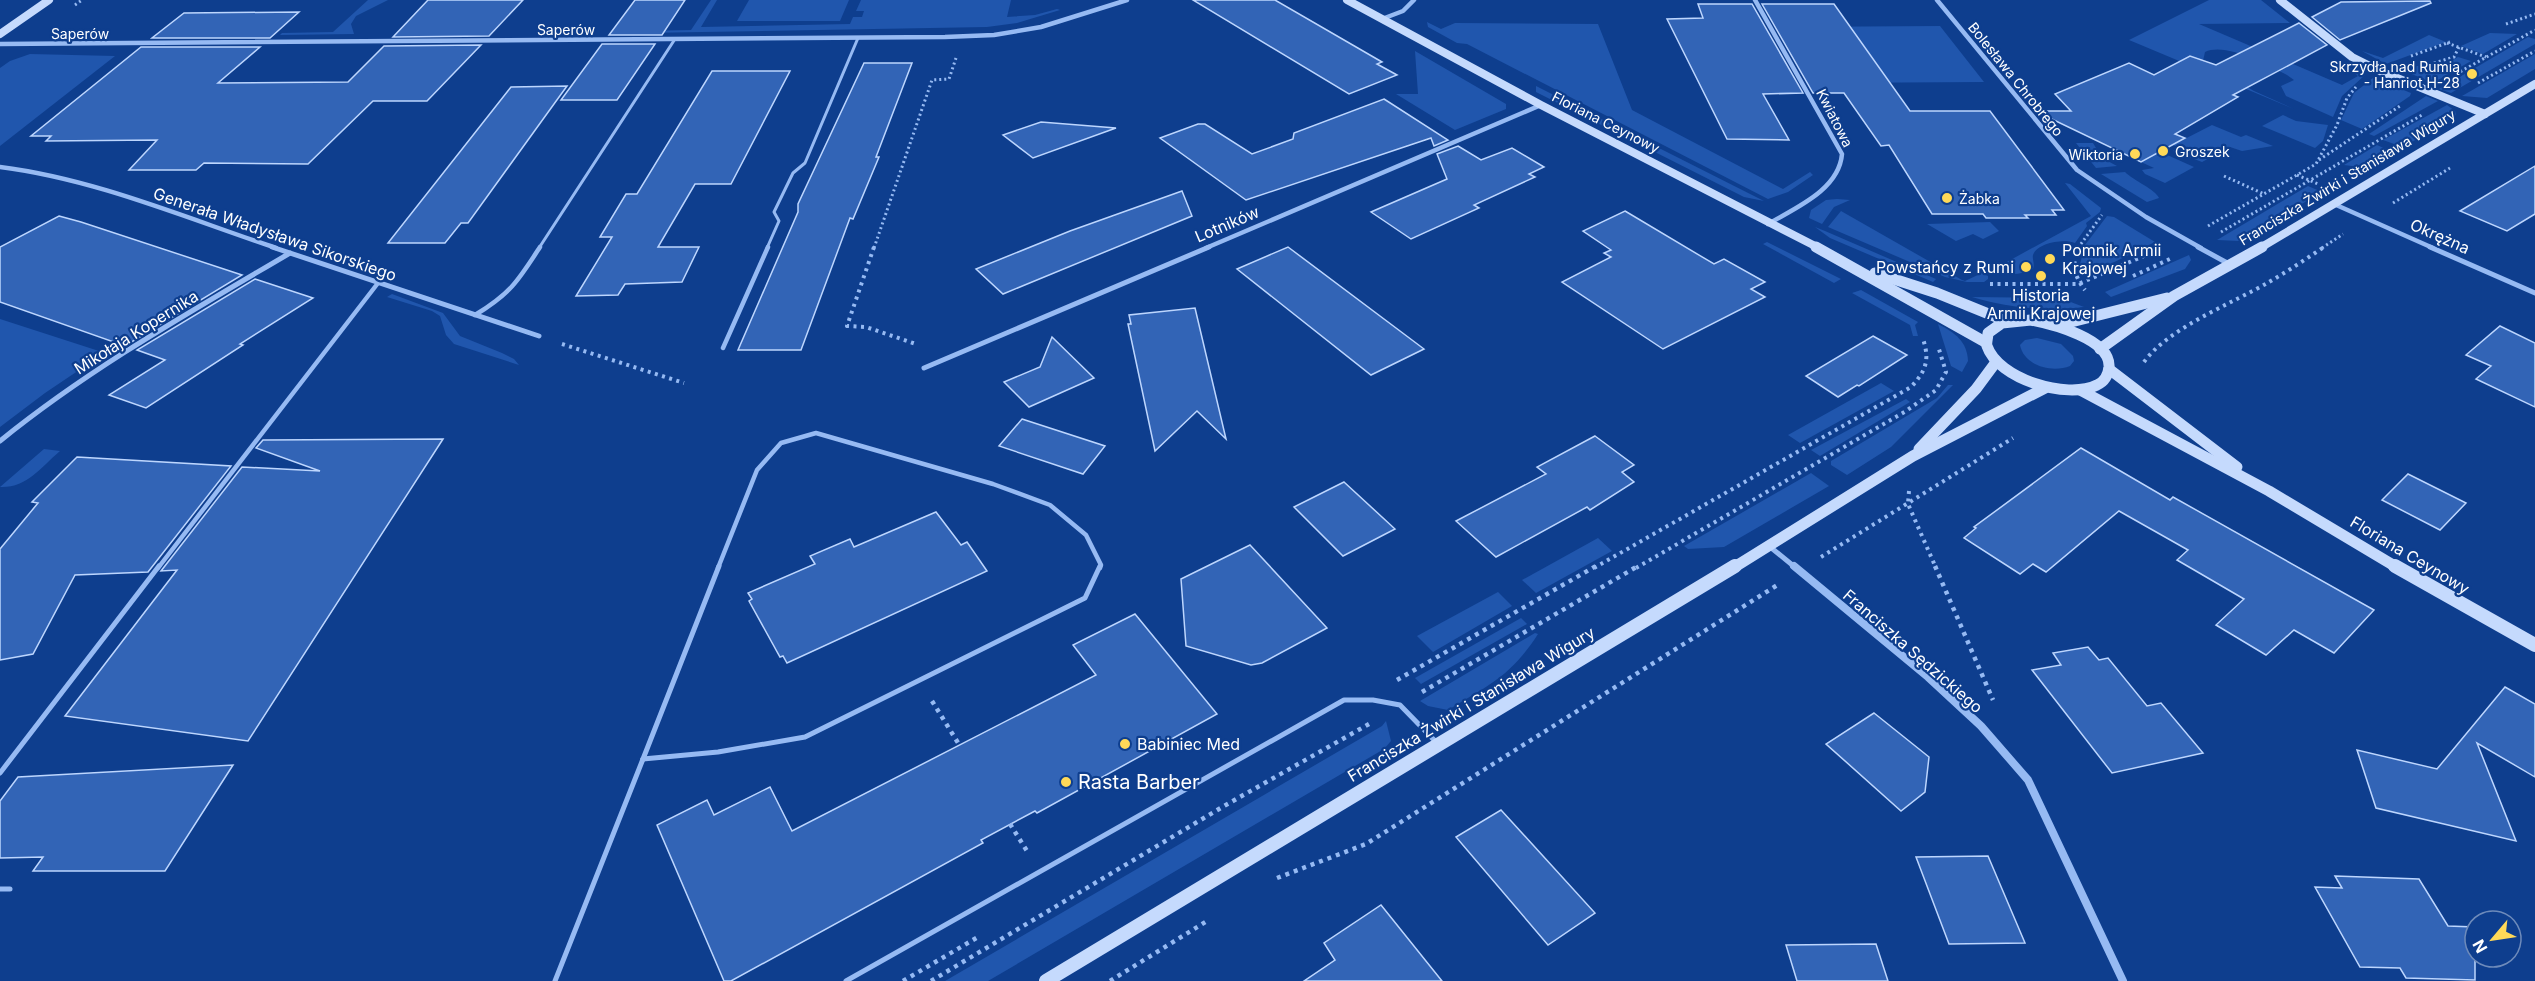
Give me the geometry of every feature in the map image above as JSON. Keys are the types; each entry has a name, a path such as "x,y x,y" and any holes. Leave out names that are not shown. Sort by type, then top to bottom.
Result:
{"street":[{"path":"0,34 49,0"},
{"name":"Saperów","path":"0,44 945,37 994,35 1041,27 1127,0"},
{"name":"Floriana Ceynowy","path":"1347,0 1541,105 1768,224 1854,266 1986,342"},
{"path":"1382,19 1403,10 1414,0"},
{"name":"Kwiatowa","path":"1755,0 1836,140 1842,155 1839,170 1830,183 1768,224"},
{"name":"Bolesława Chrobrego","path":"1937,0 2077,170 2184,239 2232,265"},
{"path":"2280,0 2352,57 2485,114"},
{"name":"Franciszka Żwirki i Stanisława Wigury","path":"2100,349 2174,296 2232,265 2535,84"},
{"name":"Lotników","path":"924,368 1541,105"},
{"name":"Generała Władysława Sikorskiego","path":"0,167 40,172 106,191 539,336"},
{"name":"Okrężna","path":"2334,204 2535,293"},
{"name":"Mikołaja Kopernika","path":"0,441 25,419 113,360 290,253"},
{"name":"Floriana Ceynowy","path":"1854,266 1937,293 2006,321"},
{"name":"Franciszka Żwirki i Stanisława Wigury","path":"2058,325 2174,296"},
{"path":"2031,320 2058,325 2074,332 2100,349 2109,369 2101,383 2080,390 2045,388 2026,381 1996,362 1988,352 1986,342 1988,333 1995,326 2006,321 2031,320"},
{"name":"Franciszka Żwirki i Stanisława Wigury","path":"1913,456 1976,389 1996,362"},
{"name":"Floriana Ceynowy","path":"2109,369 2269,491"},
{"name":"Franciszka Żwirki i Stanisława Wigury","path":"1046,981 1769,546 1913,456 2045,388"},
{"name":"Floriana Ceynowy","path":"2080,390 2269,491 2455,602 2535,645"},
{"name":"Franciszka Sędzickiego","path":"1769,546 1928,677 1981,726 2028,780 2122,981"}],"lane":[{"path":"723,348 779,221 774,212 793,173 805,163 858,38"},
{"path":"475,315 497,302 514,287 675,39"},
{"path":"0,773 378,283"},
{"path":"555,981 642,759 757,470 774,447 787,438 816,433 993,484 1050,505 1086,535 1101,565 1085,598 805,737 718,752 642,759"},
{"path":"846,981 1344,700 1373,700 1401,705 1438,744"},
{"path":"0,889 10,889"}],"path":[{"path":"2506,24 2535,15"},
{"path":"918,344 911,344 866,327 847,326 932,80 949,79 958,51 957,46 946,44 945,37"},
{"path":"2404,59 2449,43 2487,57"},
{"path":"2131,277 2197,246 2535,51"},
{"path":"1988,284 2078,284 2184,239 2319,161 2337,125 2347,98 2359,83"},
{"path":"2224,176 2265,194"},
{"path":"2078,284 2073,260 2085,233 2109,208"},
{"path":"2080,294 2087,292"},
{"path":"1373,700 1382,688 1911,387 1927,368 1927,351 1921,330 1926,322 1936,314"},
{"path":"930,981 1224,806 1913,406 1936,390 1946,372 1932,325 1926,322"},
{"path":"539,336 684,383"},
{"path":"1275,879 1366,844 2018,435"},
{"path":"1890,470 1909,485 1908,504 1995,706"},
{"path":"919,680 960,746"},
{"path":"1010,824 1040,872"},
{"path":"1110,981 1216,915"},
{"path":"903,981 985,934"}],"shaded area":[{"path":"368,0 388,0 356,16 351,24 354,34 280,35 282,33 333,32"},
{"path":"711,0 717,0 701,27 850,24 853,17 862,17 864,11 856,11 861,0 1011,0 1007,17 1060,10 1017,23 987,27 642,33 643,31 691,30"},
{"path":"749,0 849,0 840,21 737,21"},
{"path":"2209,0 2261,0 2290,23 2199,24 2342,85 2358,76 2343,64 2365,75 2342,96 2333,117 2286,96 2281,86 2294,80 2246,56 2235,52 2214,50 2205,52 2203,61 2254,91 2294,109 2129,40"},
{"path":"1427,22 1441,29 1455,23 1598,24 1632,110 1783,189 1810,172 1813,175 1788,192 1768,199 1467,44 1457,43 1428,27"},
{"path":"1940,26 1984,82 1819,83 1784,27"},
{"path":"2490,33 2517,34 2483,54 2461,46"},
{"path":"2429,35 2446,42 2386,64 2362,51 2383,58"},
{"path":"2528,37 2535,39 2535,44 2451,93 2439,89"},
{"path":"1415,51 1506,104 1506,109 1455,130 1396,94 1418,94"},
{"path":"30,54 115,56 0,146 0,68 10,61"},
{"path":"2535,54 2535,69 2487,98 2462,96"},
{"path":"2458,57 2471,61 2433,83 2395,67 2444,65"},
{"path":"2373,78 2411,93 2410,96 2362,129 2341,120 2354,93"},
{"path":"1536,86 1764,201 1744,197 1536,92"},
{"path":"2426,96 2438,101 2374,136 2369,134"},
{"path":"2447,105 2455,111 2456,115 2407,145 2397,145 2383,140"},
{"path":"2283,115 2296,121 2328,125 2323,141 2315,148 2262,126"},
{"path":"2212,125 2241,137 2246,135 2273,146 2242,151 2230,147 2202,162 2173,151 2178,147 2173,145"},
{"path":"2076,143 2093,143 2102,158 2117,166 2096,168"},
{"path":"2377,145 2388,150 2389,155 2367,168 2344,165"},
{"path":"2155,154 2160,157 2165,154 2194,167 2165,183 2145,174 2142,170 2154,168 2141,162"},
{"path":"2125,172 2153,191 2159,198 2147,202 2101,174"},
{"path":"2065,183 2070,184 2101,208 2100,212 2086,223 2087,226 2075,243 2059,242 2040,247 2033,255 2033,269 2023,273 2013,274 1992,270 2091,216"},
{"path":"2308,186 2322,192 2239,241 2217,240"},
{"path":"1826,200 1850,200 1834,207 1822,224 1809,218 1811,210"},
{"path":"1841,211 1962,280 1965,281 1982,273 1988,276 1988,279 1984,282 1967,282 1945,277 1828,227"},
{"path":"2107,216 2114,217 2155,242 2090,274 2078,272 2085,245"},
{"path":"1990,222 1999,231 1983,239 1973,234 1956,241 1927,224"},
{"path":"1815,227 1936,279 1933,282 1830,238"},
{"path":"1767,242 1841,279 1834,283 1763,244"},
{"path":"2189,255 2191,260 2185,269 2111,297 2105,292"},
{"path":"1861,290 1918,322 1915,325 1918,336 1913,336 1910,325 1852,293"},
{"path":"392,294 443,313 460,336 502,353 514,359 519,365 454,344 446,335 440,316 432,311 387,297"},
{"path":"1972,297 2060,298 2084,307 2028,308"},
{"path":"0,319 102,352 100,356 0,427"},
{"path":"1938,324 1955,334 1963,343 1968,361 1962,372 1951,366"},
{"path":"2037,338 2061,344 2073,356 2074,361 2070,366 2055,369 2033,363 2027,358 2020,345 2025,340"},
{"path":"1881,383 1894,391 1800,443 1788,435"},
{"path":"1948,385 1953,385 1891,447 1847,475 1831,465 1831,461 1937,398"},
{"path":"1906,399 1910,402 1820,456 1811,450"},
{"path":"44,449 60,451 26,481 0,487"},
{"path":"1811,473 1829,486 1724,547 1688,549 1684,546"},
{"path":"1598,538 1612,551 1536,593 1522,580"},
{"path":"1498,592 1512,606 1433,652 1417,636"},
{"path":"1521,618 1527,624 1421,684 1415,678"},
{"path":"1535,633 1538,634 1528,648 1508,670 1448,710 1428,706 1420,701"},
{"path":"1386,721 1391,741 1384,749 988,981 945,981 1382,726"}],"building":[{"path":"428,0 523,0 489,36 393,37"},
{"path":"635,0 685,0 662,35 609,35"},
{"path":"1193,0 1275,0 1382,62 1377,64 1397,75 1349,94"},
{"path":"2430,1 2431,3 2340,40 2312,17 2341,2"},
{"path":"1698,4 1752,4 1803,93 1763,94 1789,140 1727,139 1667,19 1703,18"},
{"path":"1762,4 1834,4 1910,111 1990,111 2064,210 2052,210 2056,215 2025,215 2028,218 1986,218 1983,214 1932,214 1889,145 1881,146 1844,93 1813,93"},
{"path":"299,12 270,38 152,38 184,13"},
{"path":"2299,23 2327,45 2233,95 2238,97 2175,134 2185,138 2141,162 2035,111 2071,111 2055,94 2129,63 2154,75 2190,56 2216,65"},
{"path":"602,44 655,44 617,100 561,100"},
{"path":"481,45 427,101 373,101 308,164 204,163 196,170 129,170 157,140 46,141 51,136 31,136 141,47 260,47 218,83 348,82 384,46"},
{"path":"864,63 912,63 876,157 879,157 853,219 850,218 801,350 738,350 798,212 798,204"},
{"path":"712,71 790,71 731,184 695,184 658,247 699,247 682,282 625,284 618,295 576,296 612,237 600,237 626,194 637,194"},
{"path":"567,86 468,223 461,223 445,243 388,243 511,87"},
{"path":"1384,99 1448,140 1434,146 1431,138 1246,200 1160,138 1198,124 1205,124 1252,154 1293,139 1294,133"},
{"path":"1041,122 1116,128 1033,158 1003,135"},
{"path":"1458,146 1481,160 1512,148 1544,167 1529,174 1535,177 1474,205 1479,208 1411,239 1371,212 1447,179 1437,154"},
{"path":"2535,166 2535,214 2507,231 2460,211"},
{"path":"1182,191 1192,216 1003,294 976,269 1070,231"},
{"path":"1625,211 1714,264 1724,259 1765,282 1751,289 1765,297 1663,349 1562,282 1611,257 1604,253 1611,250 1583,231"},
{"path":"59,216 242,275 125,346 0,302 0,247"},
{"path":"1288,247 1424,349 1371,375 1237,269"},
{"path":"255,279 313,298 146,408 109,395 165,360 137,350"},
{"path":"1195,308 1226,439 1197,411 1155,451 1128,324 1131,324 1129,315"},
{"path":"2500,326 2535,343 2535,407 2476,379 2491,366 2466,355"},
{"path":"1873,336 1907,355 1838,397 1806,376"},
{"path":"1052,337 1094,378 1029,407 1004,382 1040,367"},
{"path":"1022,419 1105,446 1083,474 999,446"},
{"path":"1595,436 1634,465 1622,472 1634,482 1590,510 1587,507 1496,557 1456,521 1546,474 1537,467"},
{"path":"443,439 248,741 65,716 177,570 161,571 242,467 320,471 256,448 263,440"},
{"path":"2081,448 2170,500 2173,497 2374,610 2334,653 2294,630 2266,655 2216,625 2244,599 2177,560 2188,550 2119,511 2046,572 2033,564 2020,574 1964,538 1976,528 1974,527"},
{"path":"77,457 231,466 148,572 75,575 33,654 0,660 0,549 38,503 32,502"},
{"path":"2408,474 2466,503 2440,530 2382,500"},
{"path":"1344,482 1395,529 1343,556 1294,507"},
{"path":"936,512 961,545 967,542 987,571 787,663 783,656 780,657 749,601 752,599 748,593 815,564 810,556 850,539 854,547"},
{"path":"1250,545 1327,628 1262,663 1251,665 1186,646 1181,579"},
{"path":"1135,614 1217,714 1037,813 1035,811 981,840 983,843 731,981 724,981 657,825 707,800 714,815 770,787 792,831 1096,675 1073,645"},
{"path":"2088,647 2099,660 2108,658 2147,706 2161,703 2203,753 2112,773 2032,670 2061,665 2053,653"},
{"path":"2505,687 2535,704 2535,777 2477,743 2516,841 2376,808 2357,750 2437,769"},
{"path":"1874,713 1929,757 1925,792 1901,811 1826,744"},
{"path":"233,765 165,871 33,871 43,857 0,858 0,801 18,777"},
{"path":"1501,810 1595,913 1548,945 1456,837"},
{"path":"1988,856 2025,943 1949,944 1916,857"},
{"path":"2335,876 2419,879 2448,926 2463,927 2463,969 2475,969 2475,980 2406,978 2400,968 2360,967 2315,887 2342,888"},
{"path":"1381,905 1442,981 1304,981 1335,960 1324,943"},
{"path":"1876,944 1888,981 1797,981 1786,945"}],"place":[{"name":"Skrzydła nad Rumią - Hanriot H-28","path":"2472,74"},
{"name":"Groszek","path":"2163,151"},
{"name":"Wiktoria","path":"2135,154"},
{"name":"Żabka","path":"1947,198"},
{"name":"Pomnik Armii Krajowej","path":"2050,259"},
{"name":"Powstańcy z Rumi","path":"2026,267"},
{"name":"Historia Armii Krajowej","path":"2041,276"},
{"name":"Babiniec Med","path":"1125,744"},
{"name":"Rasta Barber","path":"1066,782"}]}
